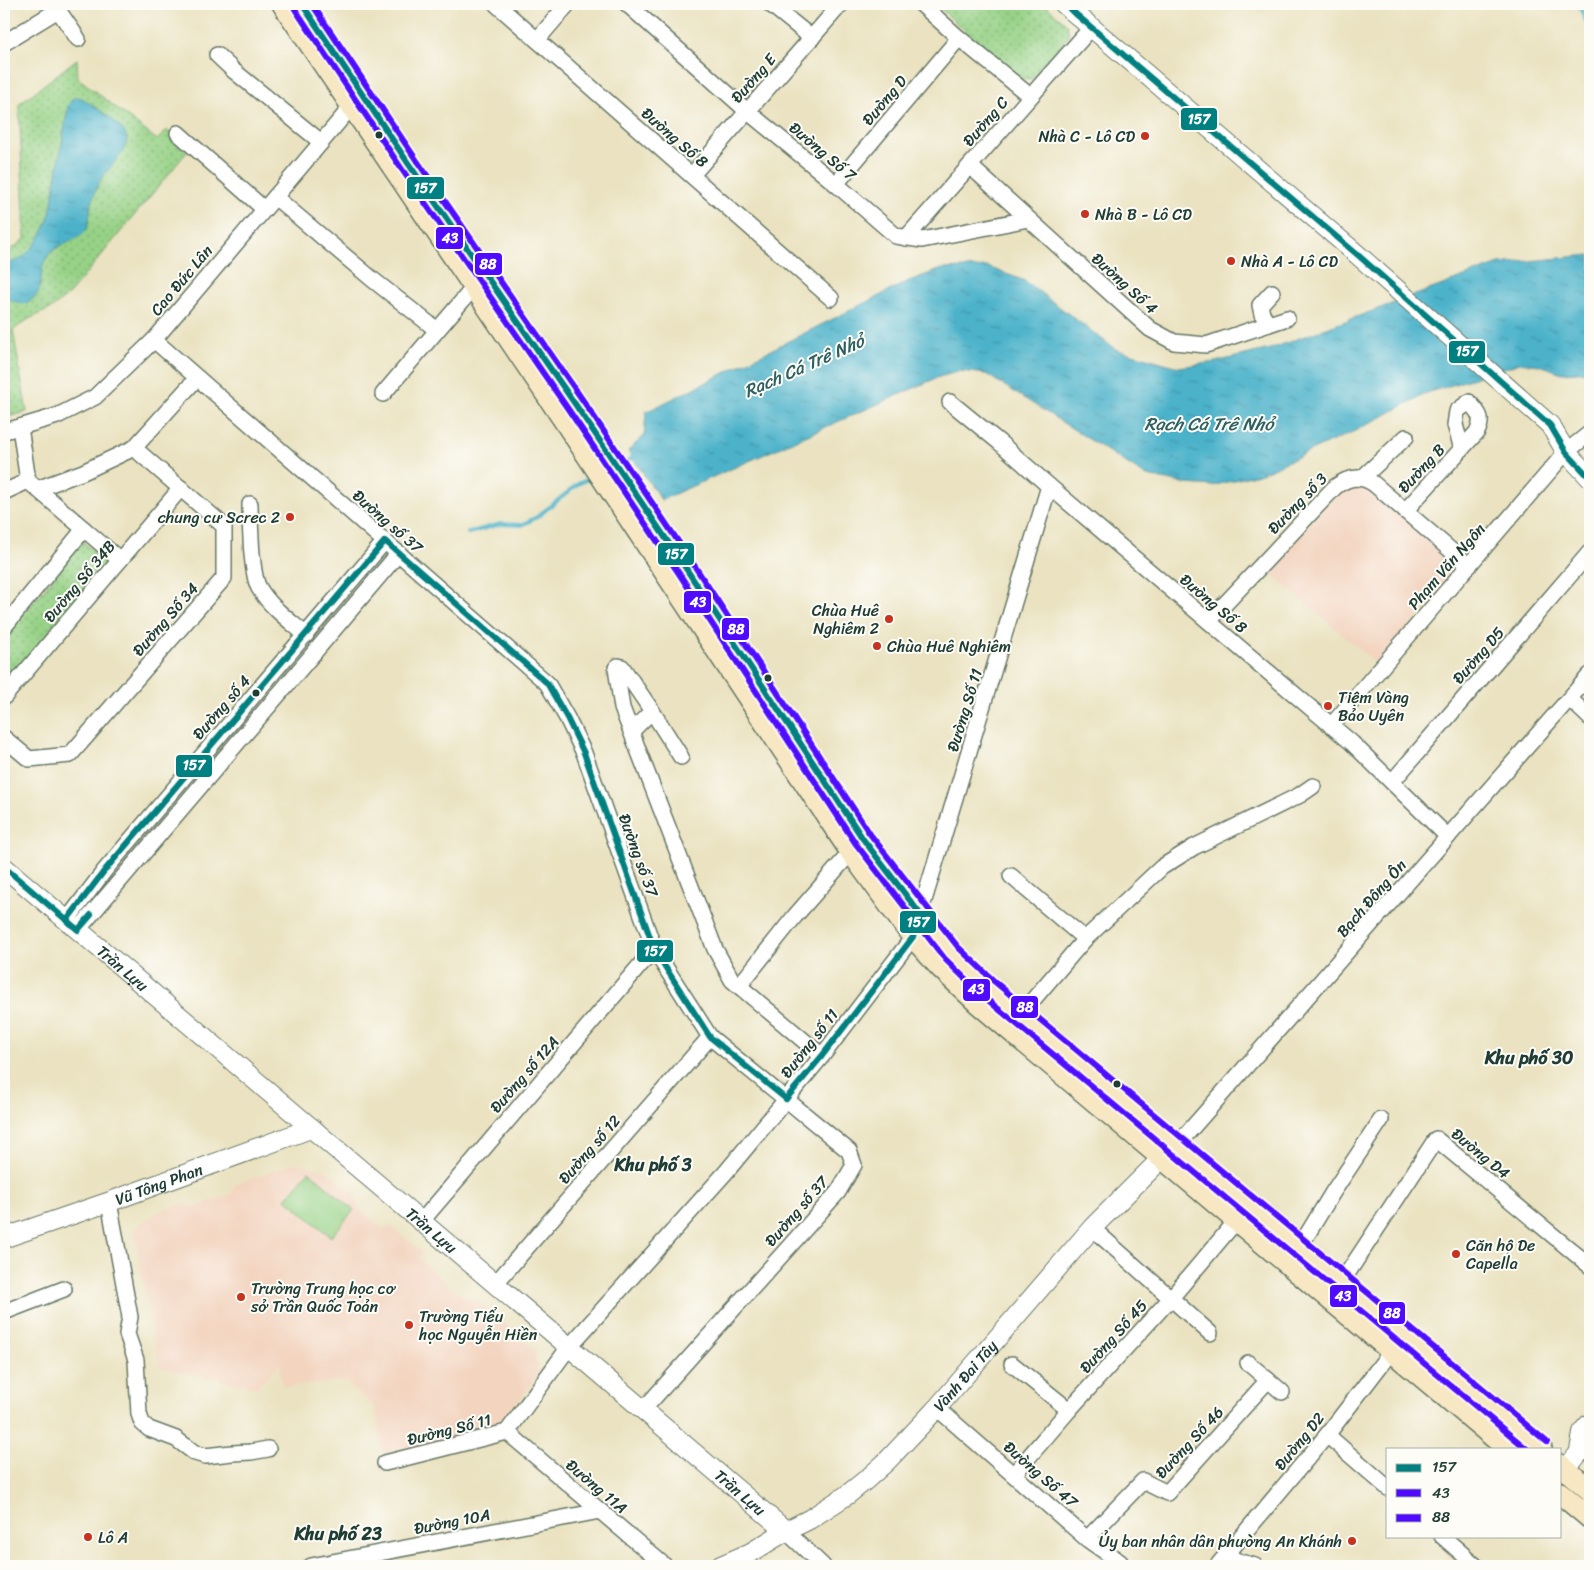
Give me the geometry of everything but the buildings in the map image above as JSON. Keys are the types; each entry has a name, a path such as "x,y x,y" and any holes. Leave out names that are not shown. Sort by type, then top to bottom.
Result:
{"main road":[{"path":"283,4 474,287 568,411"},
{"path":"302,4 408,163 568,411 676,572 862,839 920,915 958,959 989,989 1020,1014 1170,1152 1236,1220 1540,1448"},
{"path":"676,572 851,852 914,937 940,966 978,1003 1170,1152 1299,1248 1341,1283 1398,1343 1507,1448"},
{"path":"1563,1467 1590,1490"},
{"path":"1562,1494 1590,1518"}],"street":[{"name":"Đường Số 8","path":"496,4 831,298"},
{"path":"537,40 568,4"},
{"name":"Đường Số 7","path":"627,4 747,111 896,236 922,240 1028,219"},
{"path":"770,4 812,38"},
{"name":"Đường E","path":"692,175 841,4"},
{"path":"921,4 1030,96"},
{"path":"1064,4 1359,256 1550,425 1566,452 1590,478"},
{"path":"4,42 56,7 78,39"},
{"name":"Đường C","path":"906,238 1092,28"},
{"name":"Đường D","path":"836,184 959,38"},
{"path":"216,55 321,142"},
{"name":"Cao Đức Lân","path":"4,431 57,416 95,397 154,340 352,106"},
{"path":"178,133 264,209"},
{"name":"Đường Số 4","path":"970,166 1150,329 1174,342 1206,345 1287,318"},
{"path":"275,197 372,279 437,330"},
{"path":"383,394 474,287"},
{"path":"1268,324 1262,314 1260,305 1272,292"},
{"name":"Đường số 37","path":"154,340 548,683 568,718 584,753 655,951 710,1037 849,1151 854,1165 838,1192 643,1410"},
{"path":"4,492 83,472 134,448 197,378"},
{"name":"Đường Số 8","path":"950,402 1352,743 1448,837"},
{"path":"20,428 32,485 120,560"},
{"name":"Phạm Văn Ngôn","path":"1331,726 1566,452 1590,433"},
{"path":"1406,437 1362,478 1374,484 1470,566"},
{"name":"Đường Số 34","path":"4,738 29,759 70,755 224,578 224,526 134,448"},
{"name":"Đường B","path":"1405,511 1462,449"},
{"name":"Đường số 3","path":"1209,622 1335,487 1348,479 1362,478"},
{"name":"Đường Số 11","path":"914,937 1049,486"},
{"name":"Đường Số 34B","path":"4,697 181,488"},
{"path":"250,504 254,567 258,587 268,601 306,635"},
{"path":"4,626 84,529"},
{"name":"Đường số 4","path":"72,925 105,870 385,541"},
{"name":"Đường D5","path":"1392,782 1590,552"},
{"path":"72,925 399,553"},
{"path":"681,757 622,667 617,667 622,708 715,949 732,980 822,1056"},
{"name":"Bạch Đông Ôn","path":"1170,1152 1590,675"},
{"path":"1570,699 1590,718"},
{"path":"631,732 652,711"},
{"path":"1020,1014 1085,939 1162,868 1194,847 1300,795 1313,786"},
{"path":"739,986 795,916 851,852"},
{"name":"Trần Lựu","path":"4,866 786,1532"},
{"path":"1011,876 1085,939"},
{"name":"Đường số 11","path":"569,1347 726,1172 822,1056 914,937"},
{"name":"Đường số 12A","path":"422,1222 655,951"},
{"name":"Đường số 12","path":"495,1284 710,1037"},
{"path":"1299,1248 1333,1192 1381,1120"},
{"name":"Vũ Tông Phan","path":"4,1238 312,1128"},
{"name":"Đường D4","path":"1341,1283 1436,1140 1590,1266"},
{"name":"Vành Đai Tây","path":"720,1566 750,1553 819,1514 867,1479 886,1462 937,1408 1092,1228 1170,1152"},
{"path":"109,1202 130,1317 127,1334 136,1360 139,1414 142,1422 149,1428 176,1439 195,1453 205,1456 268,1449"},
{"name":"Đường Số 45","path":"1014,1474 1069,1410 1171,1298 1236,1220"},
{"path":"1092,1228 1210,1333"},
{"path":"4,1312 64,1289"},
{"name":"Đường D2","path":"1221,1562 1327,1435 1398,1343"},
{"name":"Đường Số 11","path":"385,1462 507,1432 569,1347"},
{"path":"1248,1363 1282,1392"},
{"path":"1012,1364 1069,1410"},
{"name":"Đường Số 46","path":"1087,1539 1143,1481 1168,1493 1268,1380"},
{"name":"Đường Số 47","path":"937,1408 1087,1539 1120,1562 1122,1566"},
{"path":"1563,1467 1585,1450 1583,1431 1590,1424"},
{"name":"Đường 11A","path":"507,1432 664,1566"},
{"path":"1327,1435 1386,1486"},
{"name":"Đường 10A","path":"311,1566 600,1511"},
{"path":"786,1532 823,1566"},
{"path":"1444,1538 1476,1566"},
{"path":"1221,1562 1255,1566"}],"shaded area":[{"path":"1349,483 1368,484 1455,561 1456,566 1454,576 1377,664 1265,568"},
{"path":"294,1163 325,1170 356,1195 357,1206 383,1230 389,1225 422,1252 418,1259 465,1299 476,1299 535,1350 538,1375 501,1425 383,1454 375,1407 343,1381 283,1387 279,1364 257,1388 159,1367 134,1230 157,1212 183,1203 195,1207 232,1194 236,1184"}],"green space":[{"path":"935,4 1044,4 1067,24 1069,36 1032,79 1019,78"},
{"path":"77,59 78,78 157,140 167,130 187,152 70,293 52,308 29,319 13,330 27,412 4,418 4,255 25,239 19,104"},
{"path":"83,542 107,562 4,687 4,638"},
{"path":"309,1171 354,1210 331,1237 286,1199"}],"water":[{"path":"76,97 82,98 115,122 125,134 126,144 97,187 85,232 51,252 44,264 36,296 22,304 4,297 4,265 19,259 29,251 45,227 50,214 68,107 72,99"},
{"name":"Rạch Cá Trê Nhỏ","path":"1590,255 1590,371 1562,373 1540,365 1520,363 1427,393 1355,431 1262,473 1212,486 1187,484 1147,476 986,374 961,371 939,377 661,500 628,451 644,436 646,412 909,281 942,269 988,267 1025,281 1115,349 1179,367 1215,362 1270,349 1499,264"}],"waterway":[{"path":"1578,4 1590,29"},
{"name":"Rạch Cá Trê Nhỏ","path":"623,463 637,456"},
{"name":"Rạch Cá Trê Nhỏ","path":"468,533 501,524 522,525 537,517 578,484 594,476"}],"transit line":[{"name":"157","path":"302,4 408,163 685,567 863,839 921,915 913,937 822,1056 786,1099"},
{"name":"88","path":"312,4 415,158 692,562 870,834 958,947 995,982 1547,1442"},
{"name":"157","path":"1064,4 1359,256 1550,425 1566,452 1590,478"},
{"name":"43","path":"295,9 401,168 678,572 856,844 945,959 983,996 1526,1448"},
{"name":"157","path":"67,920 105,870 385,541 547,683 584,753 655,951 710,1037 786,1099"},
{"name":"157","path":"4,867 78,930 91,915"}],"place":[{"name":"Nhà C - Lô CD","path":"1145,136"},
{"name":"Nhà B - Lô CD","path":"1085,214"},
{"name":"Nhà A - Lô CD","path":"1231,261"},
{"name":"chung cư Screc 2","path":"290,517"},
{"name":"Chùa Huê Nghiêm 2","path":"889,619"},
{"name":"Chùa Huê Nghiêm","path":"877,646"},
{"name":"Tiệm Vàng Bảo Uyên","path":"1328,706"},
{"name":"Căn hộ De Capella","path":"1456,1254"},
{"name":"Trường Trung học cơ sở Trần Quốc Toản","path":"241,1297"},
{"name":"Trường Tiểu học Nguyễn Hiền","path":"409,1325"},
{"name":"Lô A","path":"88,1537"},
{"name":"Ủy ban nhân dân phường An Khánh","path":"1352,1541"}],"district":[{"name":"Khu phố 30","path":"1529,1058"},
{"name":"Khu phố 3","path":"653,1165"},
{"name":"Khu phố 23","path":"338,1534"}]}
